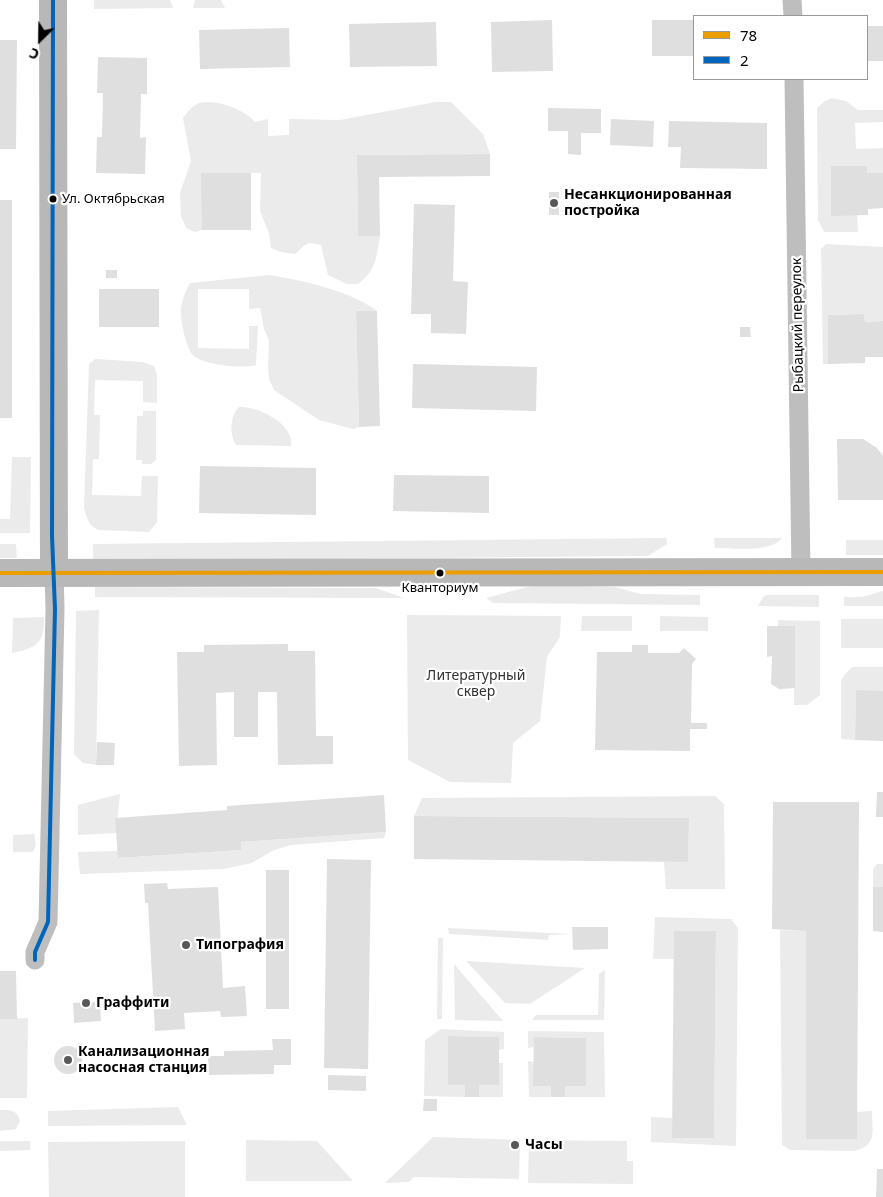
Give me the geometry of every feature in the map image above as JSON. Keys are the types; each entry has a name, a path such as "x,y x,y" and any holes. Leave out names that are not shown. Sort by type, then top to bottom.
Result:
{"main road":[{"path":"52,0 54,572"},
{"path":"0,573 883,572"}],"street":[{"path":"792,0 793,15"},
{"name":"Рыбацкий переулок","path":"794,80 801,572"},
{"path":"35,960 35,952 48,922 55,609 54,572"}],"green space":[{"path":"94,0 170,0 173,8 94,9"},
{"path":"195,0 221,0 225,8 193,8"},
{"path":"832,98 846,101 858,110 883,110 883,122 855,123 856,149 883,148 883,173 867,173 867,166 831,166 831,215 857,215 858,232 824,232 818,220 817,108"},
{"path":"203,102 220,103 237,109 251,117 255,122 268,119 268,136 289,135 289,119 340,120 436,102 451,102 483,134 490,154 357,155 358,235 380,236 375,263 369,273 358,284 347,284 328,275 321,245 308,243 295,254 271,248 269,233 260,211 261,173 202,173 202,230 195,232 186,228 181,216 180,193 191,161 183,118 197,104"},
{"path":"826,244 883,247 883,321 865,322 864,314 828,315 828,364 823,364 821,249"},
{"path":"269,275 326,287 354,298 377,311 356,311 359,427 353,429 319,420 274,390 269,379 269,340 264,329 260,308 249,309 249,289 198,289 198,348 249,349 249,326 258,326 256,365 242,367 225,366 200,360 192,354 184,334 181,314 181,305 190,283"},
{"path":"95,359 143,362 154,366 157,375 157,403 143,402 143,381 95,380 94,415 100,415 99,459 93,459 92,495 141,496 142,476 158,476 157,522 149,532 95,529 90,524 86,515 84,508 89,364"},
{"path":"239,407 247,407 274,418 287,430 291,438 291,446 236,445 232,436 232,420"},
{"path":"143,411 156,411 156,460 151,464 142,464 142,460 136,460 137,416 143,416"},
{"path":"12,457 31,457 30,533 0,533 0,519 10,519"},
{"path":"666,538 667,544 648,556 93,561 93,544"},
{"path":"714,538 782,538 777,543 769,546 741,549 715,548"},
{"path":"846,540 883,540 883,555 846,555"},
{"path":"0,544 16,544 17,558 0,558"},
{"path":"548,585 615,587 641,594 700,595 700,605 493,603 486,598 527,587"},
{"path":"95,587 376,588 404,598 95,597"},
{"path":"883,591 883,606 844,606 844,597 862,597"},
{"path":"767,595 819,595 819,607 758,606 763,597"},
{"path":"99,610 96,765 83,763 74,754 76,611"},
{"name":"Литературный сквер","path":"407,615 561,616 560,637 547,657 540,721 513,743 511,783 450,782 408,760"},
{"path":"582,616 632,616 632,631 581,631"},
{"path":"660,616 708,617 708,631 660,631"},
{"path":"44,617 41,639 33,647 12,653 13,618"},
{"path":"841,619 883,619 883,648 841,648"},
{"path":"778,620 820,621 820,695 807,705 794,705 795,627 778,626"},
{"path":"852,667 883,667 883,691 856,691 855,740 841,739 841,681"},
{"path":"120,794 116,833 78,835 78,805"},
{"path":"715,796 724,804 725,889 666,889 664,862 688,862 689,818 414,816 422,798"},
{"path":"386,832 384,838 291,845 274,850 252,863 224,869 80,874 78,852 118,851 118,858 241,850 241,842"},
{"path":"34,834 36,845 33,852 13,852 13,835"},
{"path":"877,864 883,864 883,887 873,887 873,869"},
{"path":"655,917 731,919 738,928 736,1146 651,1142 651,1117 672,1118 673,1138 714,1137 716,932 674,931 674,959 653,959"},
{"path":"448,928 572,934 549,935 548,940 449,934"},
{"path":"780,930 806,931 806,1139 857,1139 857,1112 872,1111 872,1137 867,1145 854,1151 790,1150 782,1145"},
{"path":"438,938 443,938 442,1019 437,1019"},
{"path":"466,961 585,968 530,1004 505,1003"},
{"path":"454,964 503,1021 455,1020"},
{"path":"605,970 604,1020 532,1020 536,1015 598,1015 599,974"},
{"path":"28,1018 27,1098 0,1098 0,1019"},
{"path":"441,1029 504,1032 504,1049 499,1050 499,1037 448,1036 448,1085 465,1085 465,1097 424,1096 425,1040"},
{"path":"528,1031 604,1032 605,1097 565,1097 565,1086 586,1086 586,1038 534,1037 534,1047 528,1048"},
{"path":"528,1061 534,1062 534,1085 551,1086 551,1097 529,1097"},
{"path":"499,1063 503,1063 503,1097 479,1097 479,1085 499,1085"},
{"path":"178,1107 187,1125 48,1126 48,1111"},
{"path":"0,1110 10,1110 17,1114 20,1121 16,1129 0,1131"},
{"path":"433,1137 520,1140 519,1179 414,1177 409,1182 385,1183"},
{"path":"246,1140 317,1141 353,1181 246,1181"},
{"path":"529,1140 627,1141 627,1161 633,1161 633,1184 528,1183"},
{"path":"0,1141 30,1141 30,1150 0,1151"},
{"path":"185,1141 185,1197 49,1197 48,1142"}],"building":[{"path":"552,20 553,71 492,72 491,22"},
{"path":"652,20 693,20 693,56 652,56"},
{"path":"436,22 437,66 350,67 349,24"},
{"path":"868,26 883,26 883,61 868,61"},
{"path":"289,28 290,67 200,69 199,30"},
{"path":"0,40 17,40 16,149 0,149"},
{"path":"98,57 147,58 147,94 141,94 140,138 146,137 145,174 96,173 97,137 102,137 103,93 97,93"},
{"path":"548,108 601,109 601,133 581,133 581,155 568,154 568,131 548,131"},
{"path":"611,119 654,121 653,147 610,145"},
{"path":"669,121 767,123 767,169 680,168 681,147 668,147"},
{"path":"490,154 490,176 379,177 380,236 358,236 357,155"},
{"path":"831,166 867,166 867,173 883,173 883,208 868,209 868,215 831,216"},
{"path":"201,173 251,173 251,230 202,230"},
{"name":"Несанкционированная постройка","path":"549,192 559,192 559,215 549,215"},
{"path":"0,200 12,200 12,418 0,418"},
{"path":"414,204 455,205 453,281 468,282 466,334 431,333 431,314 411,314"},
{"path":"106,270 117,270 117,278 106,278"},
{"path":"99,289 159,289 159,327 99,327"},
{"path":"356,311 377,311 380,426 359,427"},
{"path":"864,314 865,322 883,321 883,357 865,357 865,363 828,364 828,315"},
{"path":"740,327 750,327 751,337 740,337"},
{"path":"413,364 537,367 536,411 412,408"},
{"path":"837,439 863,439 877,448 883,456 883,500 838,500"},
{"path":"200,466 316,468 316,515 199,513"},
{"path":"394,475 489,476 489,513 393,511"},
{"path":"767,626 795,626 795,688 779,689 771,684 772,656 767,657"},
{"path":"288,644 288,651 315,651 316,736 333,736 333,764 278,765 277,692 258,692 258,737 234,737 234,692 216,693 217,765 179,766 177,652 204,652 204,645"},
{"path":"632,645 648,645 648,653 679,653 684,648 696,659 692,664 691,723 707,723 707,729 690,729 690,751 595,750 597,652 632,652"},
{"path":"856,690 883,691 883,741 855,740"},
{"path":"97,742 115,743 114,765 96,765"},
{"path":"877,792 883,792 883,817 876,817"},
{"path":"384,795 386,832 241,842 241,850 118,858 115,818 227,810 227,806"},
{"path":"773,802 859,802 857,1139 806,1139 806,931 772,929"},
{"path":"414,816 689,818 688,862 414,859"},
{"path":"327,859 371,860 368,1069 324,1068"},
{"path":"266,870 289,870 289,1009 266,1009"},
{"name":"Типография","path":"167,883 168,889 218,887 223,988 245,986 247,1016 221,1017 220,1011 184,1013 185,1029 155,1031 148,903 145,903 144,884"},
{"path":"873,887 883,887 883,932 873,931"},
{"path":"572,927 608,927 608,949 573,950"},
{"path":"674,931 716,931 714,1138 672,1138"},
{"path":"0,971 16,971 17,1019 0,1019"},
{"path":"100,1002 101,1021 74,1023 73,1003"},
{"path":"448,1036 499,1037 499,1085 479,1085 479,1097 465,1097 465,1085 448,1085"},
{"path":"534,1037 586,1038 586,1086 565,1086 565,1097 551,1097 551,1086 533,1086"},
{"path":"272,1039 291,1039 291,1065 274,1065 274,1074 209,1075 208,1056 224,1056 224,1051 273,1050"},
{"name":"Канализационная насосная станция","path":"68,1046 78,1050 82,1060 78,1070 68,1074 58,1070 54,1060 58,1050"},
{"path":"328,1075 366,1076 366,1091 328,1090"},
{"path":"424,1099 437,1099 437,1111 423,1111"},
{"path":"877,1169 883,1169 883,1197 876,1197"}],"transit line":[{"name":"2","path":"35,960 35,952 48,922 55,609 52,536 53,0"},
{"name":"78","path":"0,573 883,572"}],"place":[{"name":"Ул. Октябрьская","path":"53,199"},
{"name":"Несанкционированная постройка","path":"554,203"},
{"name":"Кванториум","path":"440,573"},
{"name":"Типография","path":"186,945"},
{"name":"Граффити","path":"86,1003"},
{"name":"Канализационная насосная станция","path":"68,1060"},
{"name":"Часы","path":"515,1145"}]}
